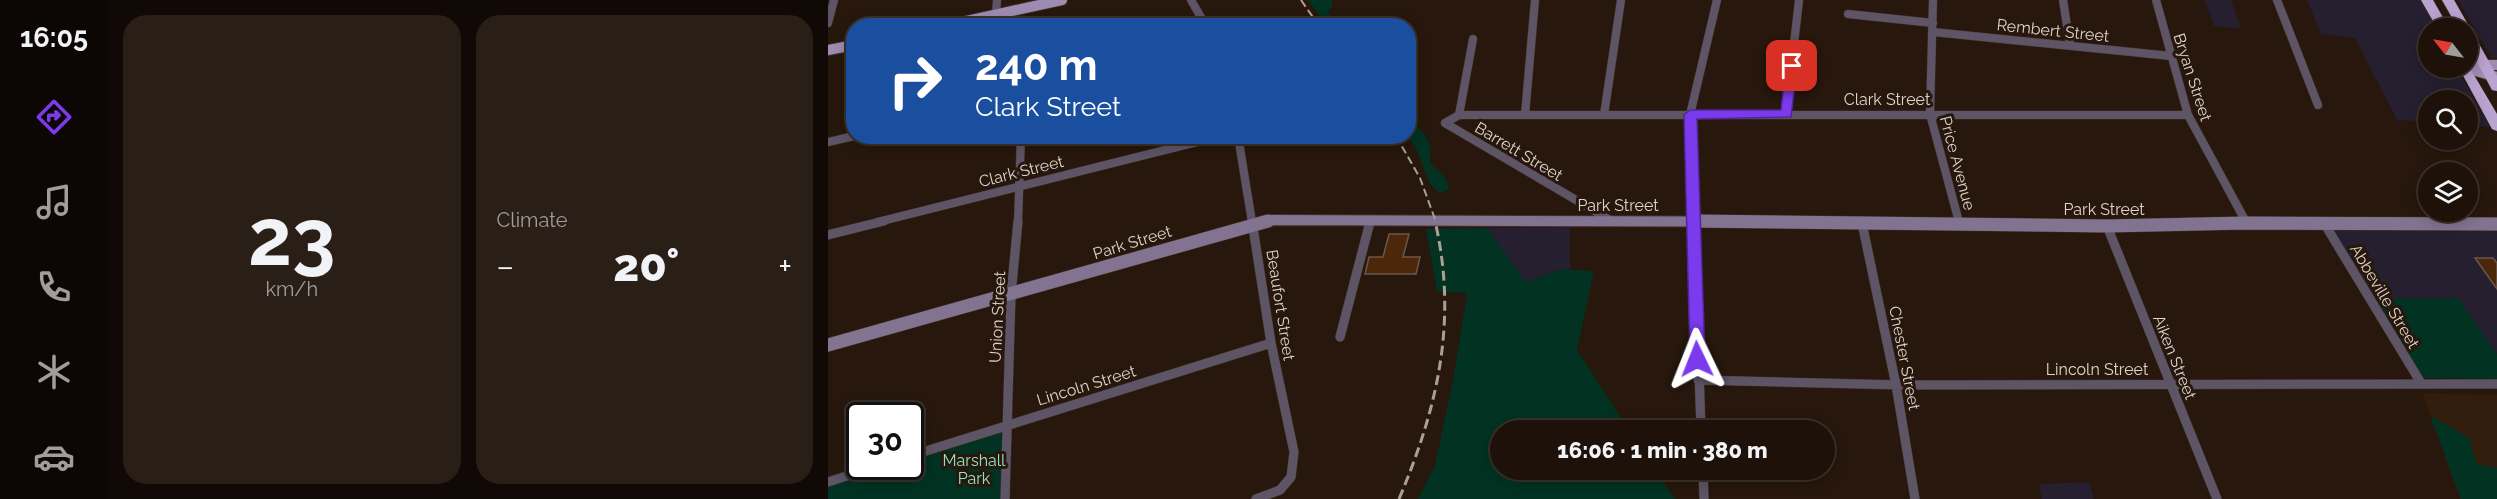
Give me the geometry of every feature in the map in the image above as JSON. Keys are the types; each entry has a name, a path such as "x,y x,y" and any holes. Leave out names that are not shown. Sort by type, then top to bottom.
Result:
{"highway":[{"path":"2427,0 2437,18"},
{"path":"2448,0 2458,18"},
{"path":"2478,51 2493,74"},
{"path":"2472,78 2497,126"}],"main road":[{"path":"979,18 1062,0"},
{"path":"828,50 846,47"},
{"path":"2478,70 2493,74"}],"street":[{"path":"828,23 834,0"},
{"path":"997,0 997,18"},
{"path":"1191,0 1201,18"},
{"path":"1525,115 1535,0"},
{"path":"1604,115 1621,0"},
{"path":"1700,420 1690,115 1717,0"},
{"path":"1786,114 1799,0"},
{"name":"Price Avenue","path":"1933,0 1930,114 1960,225"},
{"path":"2063,0 2070,45"},
{"name":"Bryan Street","path":"2156,0 2188,115 2246,223"},
{"path":"2277,0 2318,105"},
{"path":"1848,14 1933,23"},
{"name":"Rembert Street","path":"1933,32 2171,56"},
{"path":"1459,115 1473,39"},
{"name":"Clark Street","path":"1445,123 1459,115 2188,115"},
{"name":"Barrett Street","path":"1445,123 1610,220"},
{"path":"828,142 846,138"},
{"name":"Union Street","path":"1005,499 1011,296 1017,240 1017,187 1020,144"},
{"name":"Clark Street","path":"828,235 1189,144"},
{"name":"Beaufort Street","path":"1239,144 1271,343 1294,452 1292,477 1280,490 1256,499"},
{"name":"Park Street","path":"828,345 1011,296 1273,220 1370,222 1610,220 2107,226 2246,223 2497,224"},
{"path":"1340,337 1370,222"},
{"name":"Chester Street","path":"1862,223 1896,385 1914,499"},
{"name":"Abbeville Street","path":"2324,224 2421,383"},
{"name":"Aiken Street","path":"2107,226 2217,499"},
{"name":"Lincoln Street","path":"924,452 1271,343"},
{"name":"Lincoln Street","path":"1698,380 1896,385 2497,384"},
{"path":"828,482 846,476"},
{"path":"1703,480 1704,499"}],"shaded area":[{"path":"2205,0 2231,0 2241,29 2214,26"},
{"path":"2307,0 2420,0 2430,18 2418,18 2418,78 2463,78 2469,90 2418,90 2418,121 2397,120 2355,38 2321,34"},
{"path":"2458,0 2497,0 2497,58 2491,58 2478,35 2478,18 2468,18"},
{"path":"2478,106 2490,127 2478,126"},
{"path":"1570,227 1570,269 1561,269 1526,282 1487,228"},
{"path":"2333,230 2497,231 2497,354 2458,298 2374,299"},
{"path":"2422,393 2497,395 2497,499 2460,499"},
{"path":"2089,482 2094,499 2042,499 2039,484"}],"green space":[{"path":"1308,0 1331,0 1333,6 1327,12 1333,18 1322,18"},
{"path":"1416,127 1424,134 1429,144 1430,163 1445,177 1449,188 1440,194 1430,184 1413,144 1416,144"},
{"path":"1487,228 1526,282 1561,269 1594,271 1577,350 1622,420 1490,420 1490,480 1662,480 1675,499 1418,499 1435,465 1453,380 1467,293 1437,292 1426,229"},
{"path":"2458,298 2497,354 2497,379 2422,378 2374,299"},
{"path":"2430,415 2469,438 2477,464 2497,468 2497,499 2461,499"},
{"name":"Marshall Park","path":"1007,426 1005,499 828,499 828,482 846,477 846,480 924,480 924,452"}],"building":[{"path":"1389,234 1409,234 1403,257 1420,257 1416,274 1365,274 1369,257 1383,257"},
{"path":"2475,258 2493,258 2497,263 2497,289"}],"railway":[{"path":"1301,0 1313,18"},
{"path":"1401,144 1420,178 1436,222"},
{"path":"1399,499 1424,431 1434,397 1440,363 1445,293 1442,258 1435,221"}],"route":[{"path":"1697,359 1690,115 1786,114 1792,66"}]}
